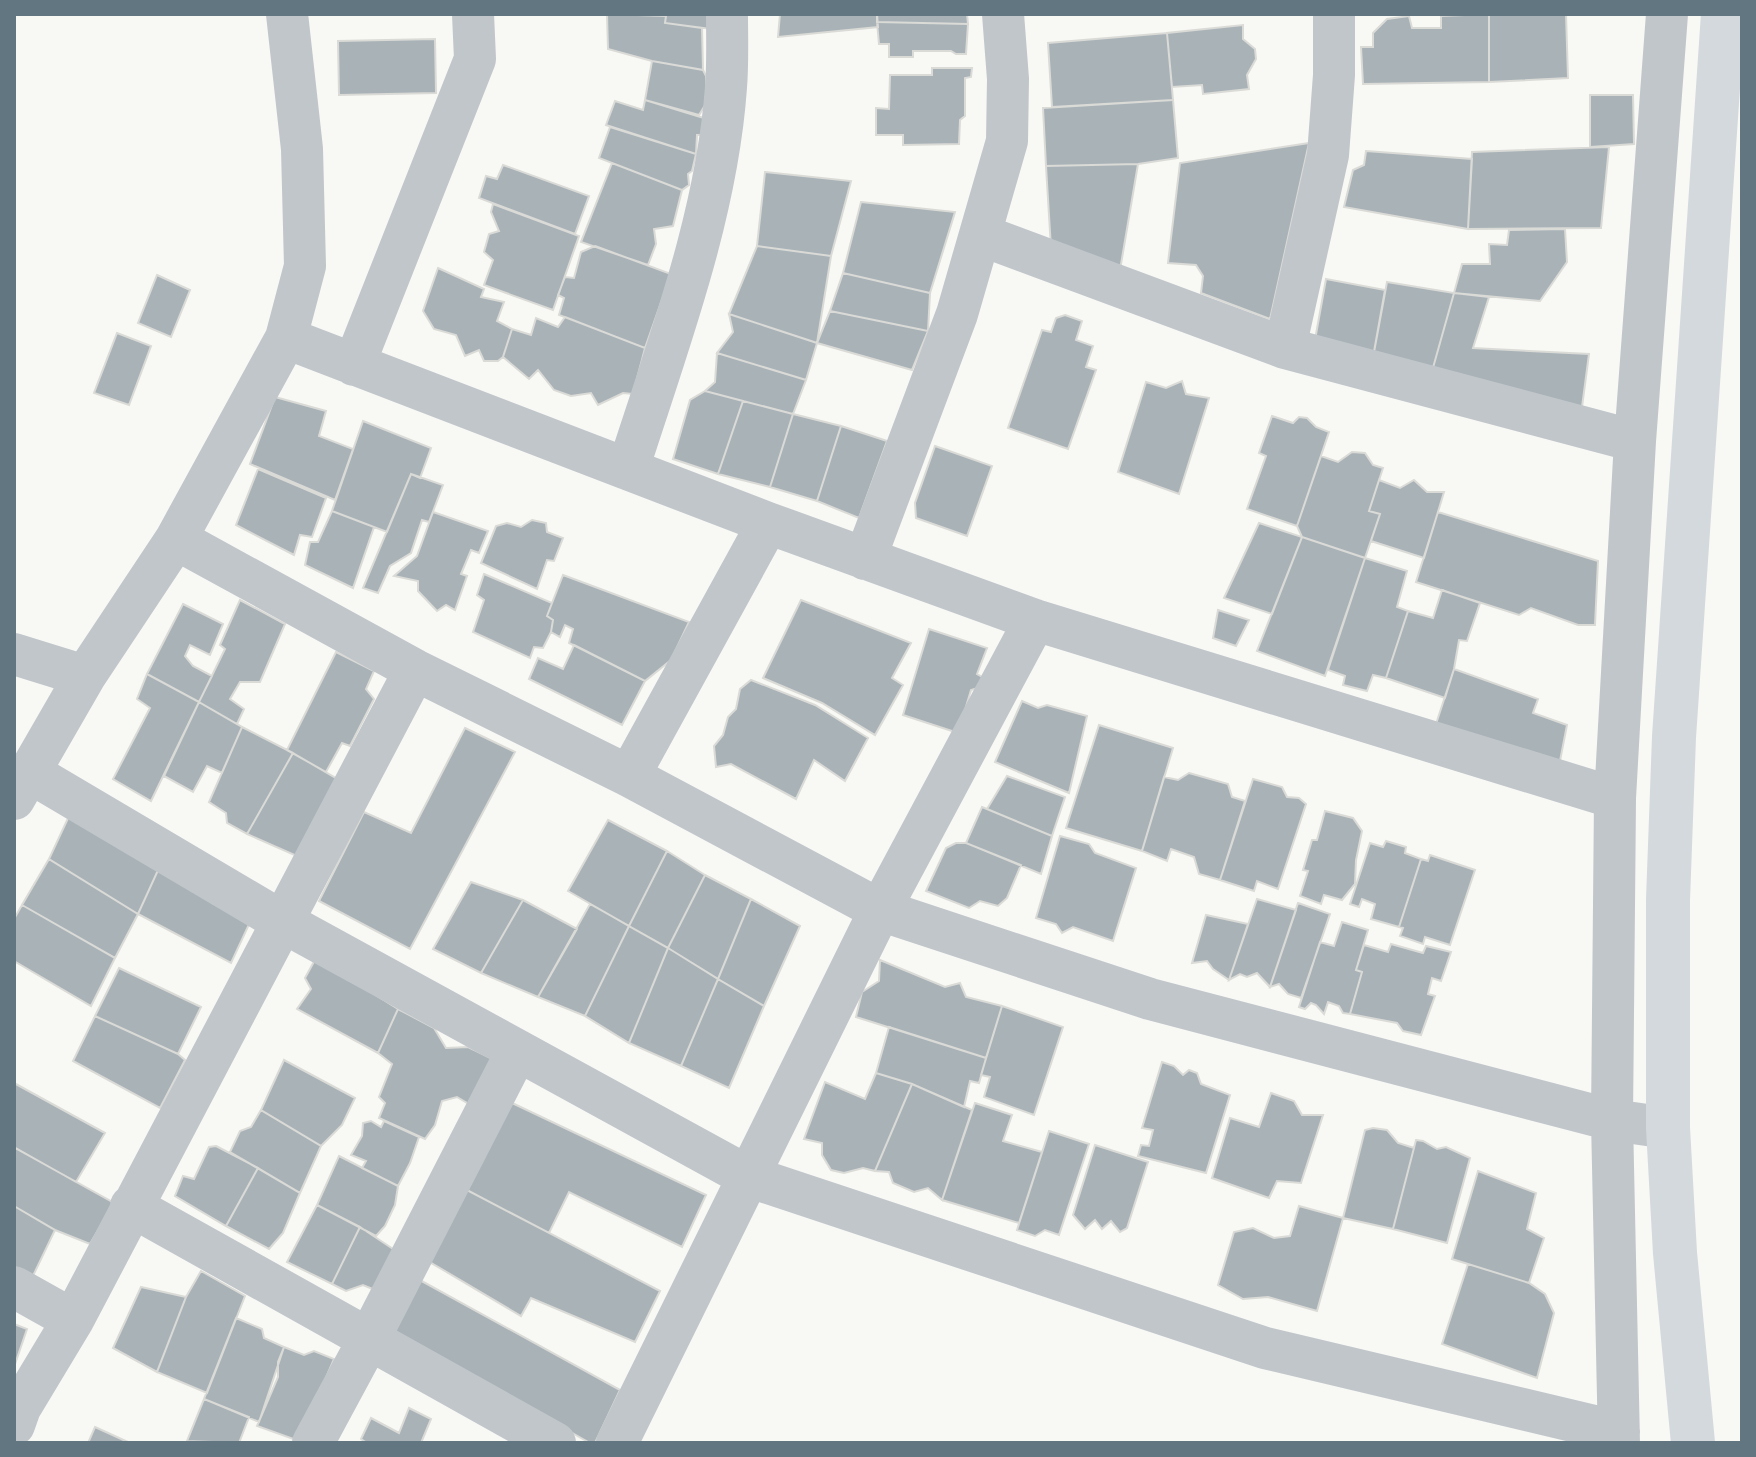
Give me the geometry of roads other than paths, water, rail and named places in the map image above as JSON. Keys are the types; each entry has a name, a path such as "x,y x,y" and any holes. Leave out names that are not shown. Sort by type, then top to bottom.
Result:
{"main road":[{"path":"1693,1443 1675,1253 1668,1128 1668,900 1674,737 1723,14"}],"street":[{"path":"287,14 302,149 305,266 286,338 176,539 85,676 22,785 283,922 747,1176 1265,1348 1619,1437 1612,1120 1615,798 1635,441 1667,14"},
{"path":"354,365 475,59 473,14"},
{"path":"628,469 689,277 714,172 726,88 727,14"},
{"path":"865,559 957,314 1007,141 1008,79 1003,14"},
{"path":"1285,348 1328,155 1334,75 1334,14"},
{"path":"981,235 1285,348 1635,441"},
{"path":"286,338 768,523 1035,620 1615,798"},
{"path":"629,776 768,523"},
{"path":"176,539 415,670 629,776 880,910 1150,999 1612,1120 1668,1128"},
{"path":"617,1443 880,910 1035,620"},
{"path":"14,654 85,676"},
{"path":"14,1425 20,1408 73,1320 415,670"},
{"path":"313,1443 517,1051"},
{"path":"131,1206 555,1443"},
{"path":"14,1287 73,1320"}]}
